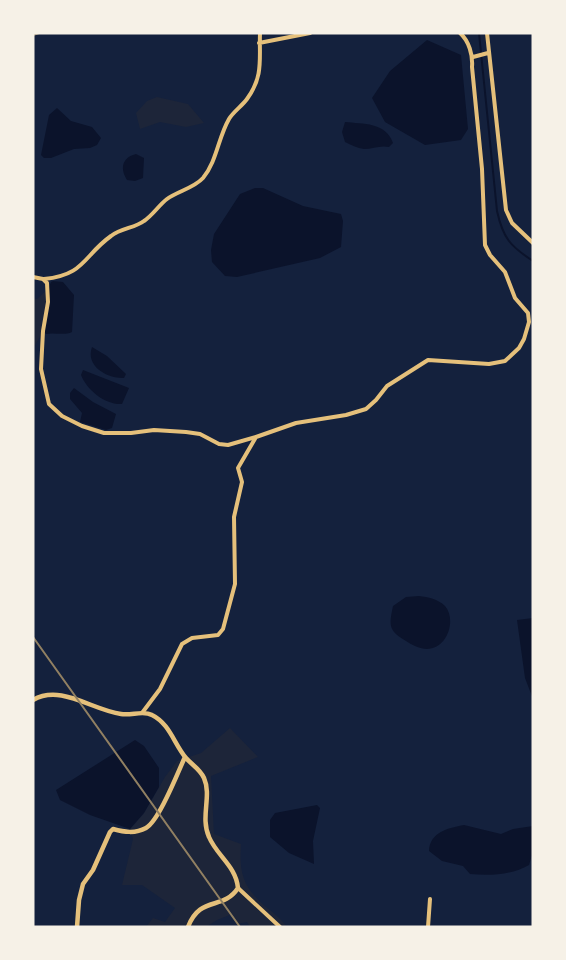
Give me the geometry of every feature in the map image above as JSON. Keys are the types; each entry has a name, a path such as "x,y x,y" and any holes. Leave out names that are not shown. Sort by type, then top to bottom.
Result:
{"street":[{"path":"33,277 43,279 75,272 104,241 114,234 144,222 168,198 197,183 203,177 213,160 229,118 248,98 256,82 261,63 260,33"},
{"path":"259,43 310,33"},
{"path":"43,279 48,289 41,369 49,404 62,416 104,434 131,434 154,430 186,432 200,434 219,444 228,445 296,423 346,415 366,409 387,386 428,360 489,364 505,361 519,348 524,339 529,322 528,313 515,298 505,272 490,255 485,245 485,211 473,57 460,33"},
{"path":"487,33 506,210 512,223 533,243"},
{"path":"473,57 488,53"},
{"path":"33,700 51,694 87,703 117,714 132,716 142,712 160,689 182,644 192,638 218,635 222,629 235,584 234,517 242,482 238,468 256,437"},
{"path":"142,712 151,714 170,731 185,757 204,778 206,785 204,814 207,834 212,845 234,871 238,888 280,927"},
{"path":"77,927 78,900 83,884 93,870 110,832 113,829 138,831 148,827 157,815 185,757"},
{"path":"188,927 191,918 200,908 229,899 238,888"},
{"path":"428,927 430,898"}],"shaded area":[{"path":"427,40 461,55 468,129 461,140 425,145 385,122 372,98 390,71"},
{"path":"157,97 188,104 204,123 186,127 160,122 140,129 136,113 147,101"},
{"path":"57,108 71,121 92,127 101,138 97,145 44,158 41,155 49,115"},
{"path":"345,122 373,125 385,131 393,143 389,147 361,149 345,142 342,132"},
{"path":"136,154 144,158 143,178 135,181 127,180 123,171 125,160"},
{"path":"255,188 263,188 303,206 341,214 343,221 341,247 320,258 237,277 225,276 212,262 211,250 214,234 240,194"},
{"path":"53,281 63,282 74,295 72,332 46,334 43,331 48,289"},
{"path":"48,289 43,331 33,349 33,298 37,299"},
{"path":"92,347 107,356 126,374 124,378 117,378 99,370 92,360"},
{"path":"83,370 129,388 122,404 109,402 92,391 81,375"},
{"path":"74,388 93,402 116,414 112,428 106,430 80,422 82,413 70,399 70,393"},
{"path":"419,596 439,602 448,612 450,626 448,633 445,639 434,648 419,648 396,634 391,627 393,606 406,597"},
{"path":"533,618 533,699 525,678 517,620"},
{"path":"230,728 258,757 211,776 214,834 241,844 242,872 247,886 258,900 287,927 250,927 247,922 237,924 232,914 206,927 146,927 153,918 165,922 175,908 142,885 122,885 133,839 130,829 144,813 177,761 201,753"},
{"path":"135,740 144,746 159,768 159,787 144,813 130,829 90,815 60,800 56,790"},
{"path":"317,805 320,808 313,841 314,864 289,853 270,837 270,820 275,813"},
{"path":"464,825 501,834 513,829 533,826 533,852 529,865 500,874 470,874 463,866 442,861 429,851 436,835"}],"waterway":[{"path":"479,33 497,211 505,235 519,251 533,261"}],"railway":[{"path":"33,35 39,33"},
{"path":"33,637 240,927"}]}
